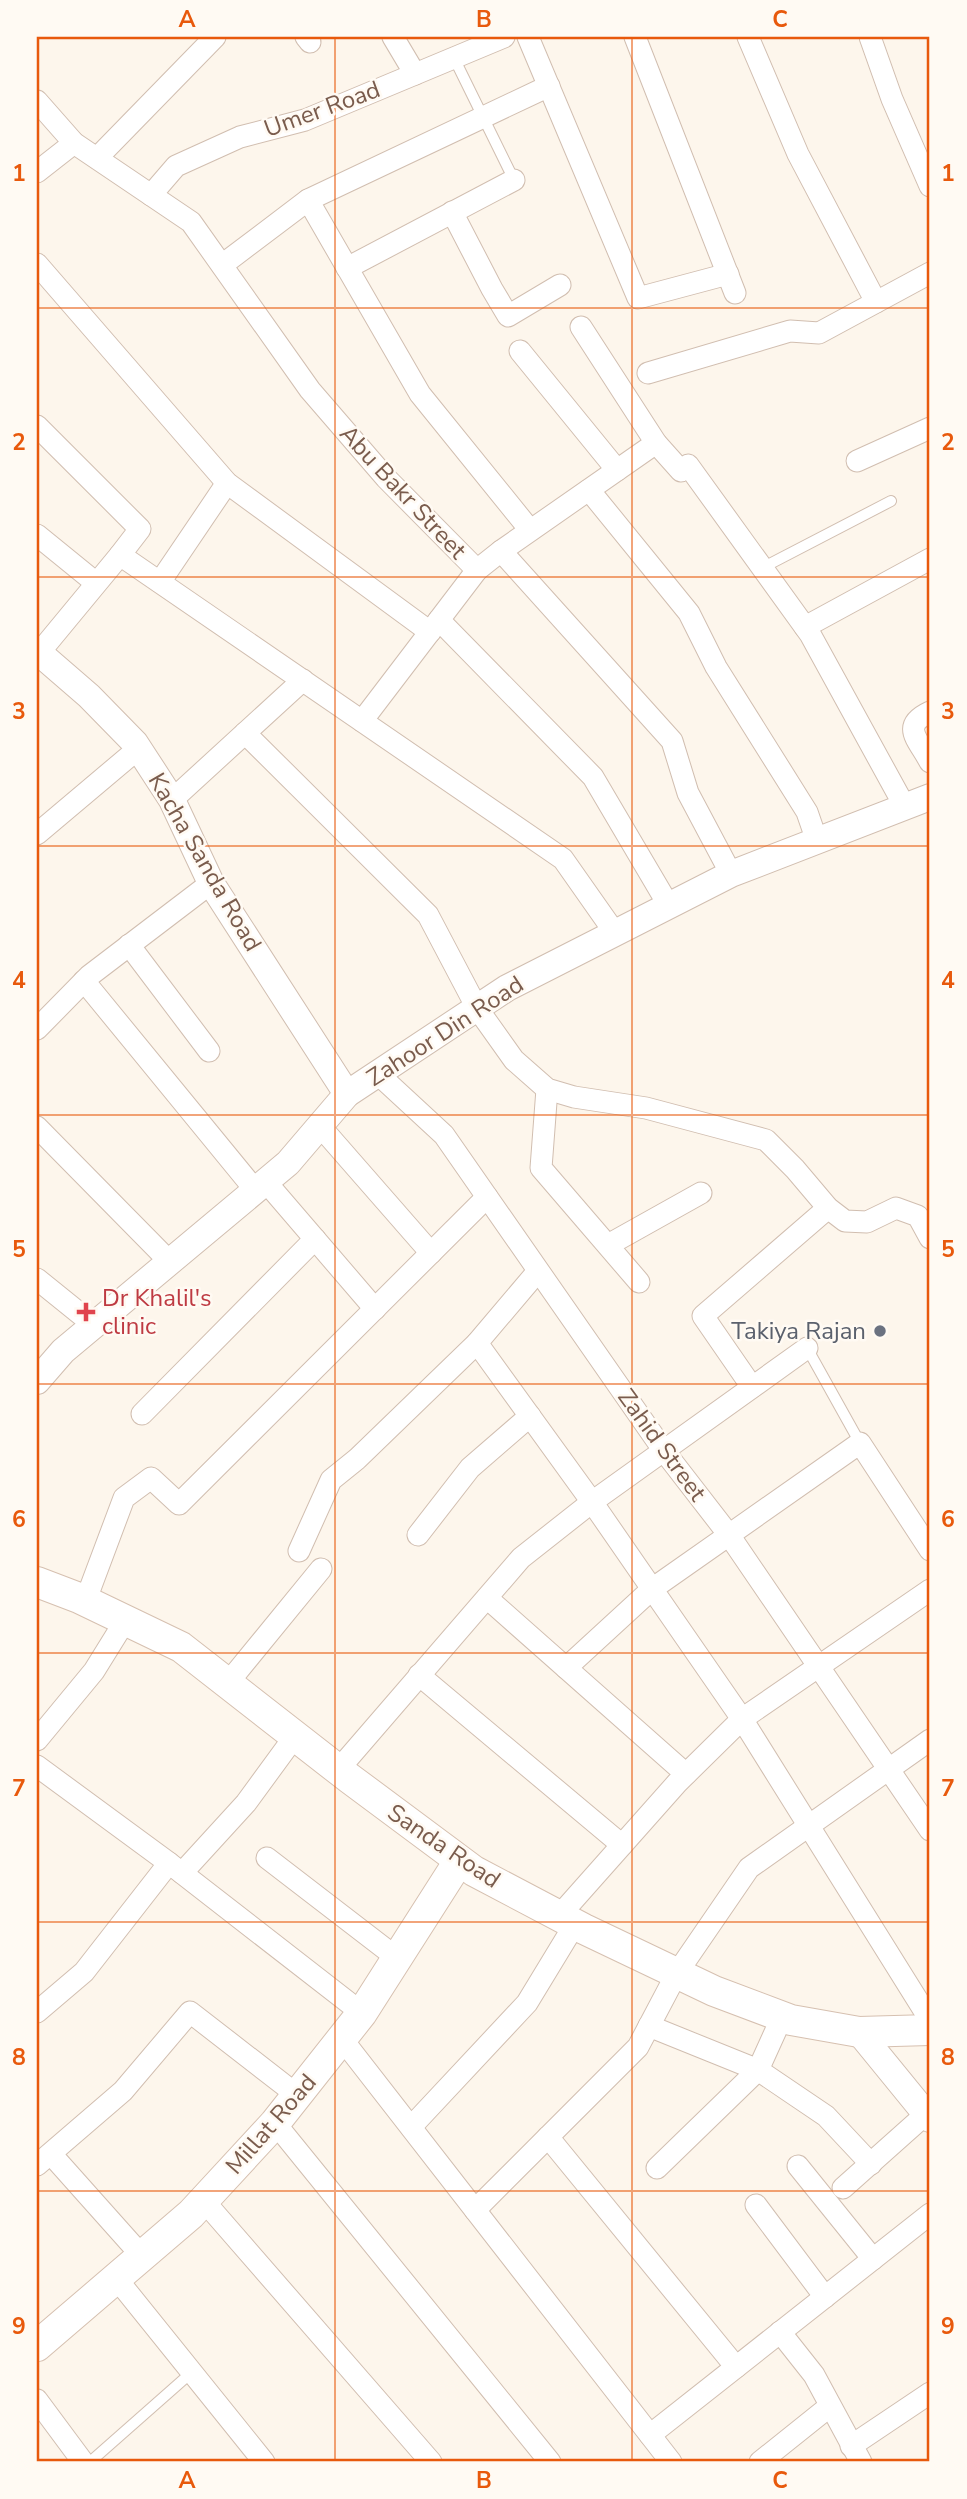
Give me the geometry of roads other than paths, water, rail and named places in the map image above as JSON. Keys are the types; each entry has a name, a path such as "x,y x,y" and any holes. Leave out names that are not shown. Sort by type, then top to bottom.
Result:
{"main road":[{"name":"Sanda Road","path":"37,1582 181,1647 459,1861 567,1920 714,1991 782,2017 859,2032 930,2030"},
{"name":"Millat Road","path":"37,2346 191,2214 275,2123 362,2013 459,1861"}],"street":[{"path":"97,158 215,37"},
{"path":"393,37 415,74"},
{"name":"Umer Road","path":"151,194 176,166 240,137 305,120 504,37"},
{"path":"528,37 638,298 732,283 635,37"},
{"path":"748,37 798,154 876,302"},
{"path":"870,37 892,99 930,187"},
{"path":"222,265 308,200 549,86"},
{"name":"Abu Bakr Street","path":"37,101 74,143 191,222 310,390 386,478 477,570 501,551 672,741 688,793 731,874"},
{"path":"37,172 74,143"},
{"path":"347,268 514,180"},
{"path":"308,200 420,394 530,530"},
{"path":"453,212 508,316 560,285"},
{"path":"37,264 227,483 434,626 593,777 669,906"},
{"path":"648,373 790,331 819,333 929,277"},
{"path":"581,327 656,443 681,471 688,465 805,627 905,807"},
{"path":"520,351 617,470"},
{"path":"37,426 140,528 38,652"},
{"path":"857,461 930,428"},
{"path":"501,551 656,443"},
{"path":"160,582 227,483"},
{"path":"589,489 689,613 716,667 807,812 817,841"},
{"path":"37,535 96,583"},
{"path":"120,555 563,859 615,933"},
{"path":"805,627 930,559"},
{"path":"362,721 477,570"},
{"name":"Kacha Sanda Road","path":"38,652 89,696 139,748 172,800 211,883 347,1094"},
{"path":"172,800 303,680"},
{"path":"930,712 913,723 913,730 930,762"},
{"path":"245,733 428,915 477,1008 514,1060 547,1089 573,1097 646,1108 766,1140 828,1208 845,1220 867,1222 896,1208 918,1216 930,1238"},
{"path":"37,834 139,748"},
{"name":"Zahoor Din Road","path":"37,1381 63,1351 288,1163 347,1094 507,988 731,874 930,797"},
{"path":"37,1028 84,981 211,883"},
{"path":"129,946 209,1051"},
{"path":"84,981 261,1186 315,1239 375,1309"},
{"name":"Zahid Street","path":"379,1074 444,1135 664,1451 729,1535 930,1830"},
{"path":"547,1089 541,1168 639,1282"},
{"path":"320,1126 431,1252"},
{"path":"37,1127 170,1262"},
{"path":"608,1245 701,1193"},
{"path":"85,1602 124,1498 151,1478 179,1504 487,1197"},
{"path":"752,1387 703,1316 828,1208"},
{"path":"142,1414 315,1239"},
{"path":"299,1551 331,1480 357,1459 477,1343 538,1271"},
{"path":"37,1279 94,1325"},
{"path":"477,1343 743,1719 930,2020"},
{"path":"338,1770 521,1558 592,1502 807,1348"},
{"path":"418,1535 470,1468 530,1416"},
{"path":"566,1668 652,1589 860,1443 930,1550"},
{"path":"227,1685 321,1569"},
{"path":"411,2127 527,2003 567,1920 622,1845 686,1774 743,1719 930,1590"},
{"path":"487,1598 686,1774"},
{"path":"37,1741 94,1671 125,1621"},
{"path":"419,1675 622,1845"},
{"path":"37,2012 84,1972 175,1868 246,1803 295,1736"},
{"path":"475,2210 638,2047 677,1973 749,1868 930,1740"},
{"path":"37,1766 175,1868 362,2013"},
{"path":"267,1858 397,1958"},
{"path":"142,2256 44,2159 123,2091 190,2012 297,2095"},
{"path":"657,2168 758,2070 782,2017"},
{"path":"649,2026 758,2070 826,2116 871,2164"},
{"path":"843,2188 928,2117 859,2032"},
{"path":"342,2039 650,2435 662,2459"},
{"path":"275,2123 550,2462"},
{"path":"548,2137 736,2367"},
{"path":"798,2166 873,2259"},
{"path":"204,2200 431,2462"},
{"path":"756,2205 825,2297"},
{"path":"650,2435 930,2214"},
{"path":"116,2278 264,2462"},
{"path":"780,2332 814,2375 856,2454 930,2393"},
{"path":"37,2400 83,2462"},
{"path":"760,2462 830,2406"}],"lane":[{"path":"454,58 514,180"},
{"path":"762,568 891,501"},
{"path":"807,1348 860,1443"},
{"path":"90,2462 192,2372"}],"place":[{"name":"Dr Khalil's clinic","path":"86,1312"},
{"name":"Takiya Rajan","path":"880,1331"}]}
